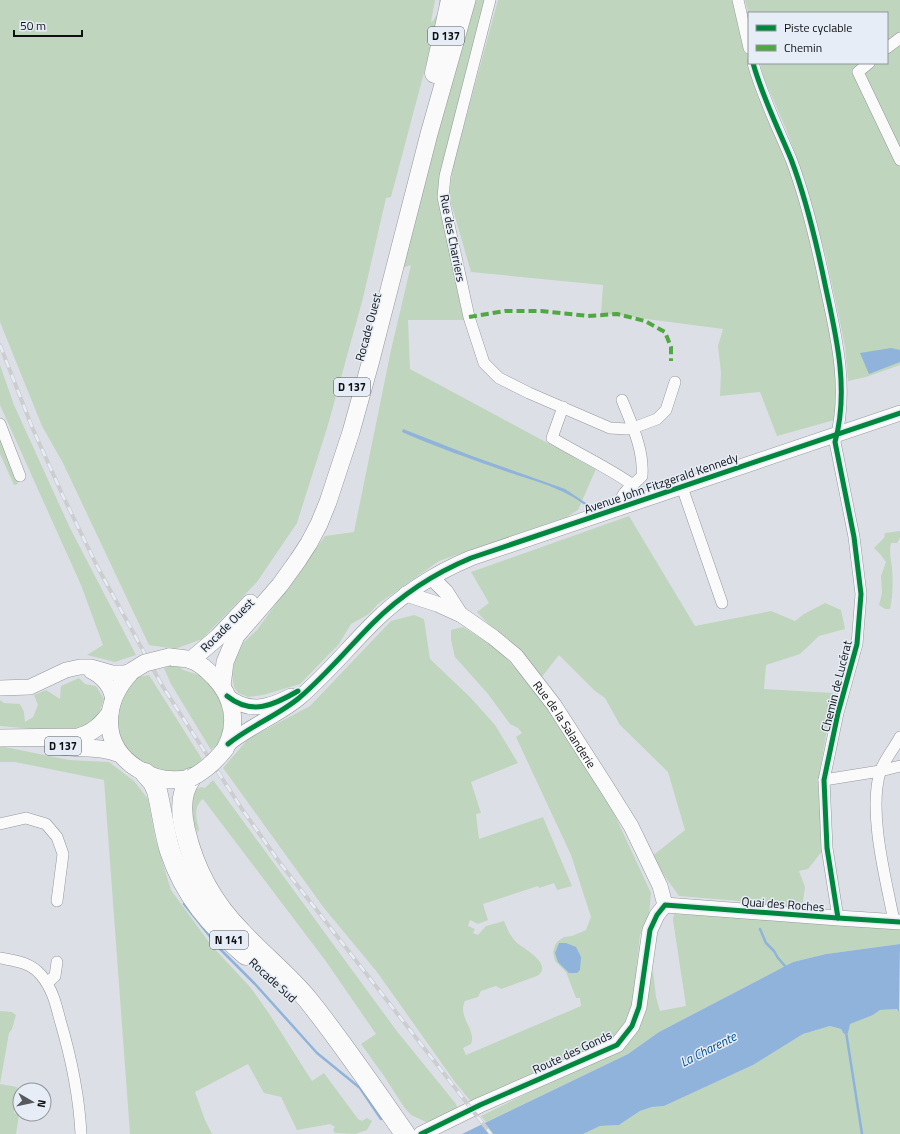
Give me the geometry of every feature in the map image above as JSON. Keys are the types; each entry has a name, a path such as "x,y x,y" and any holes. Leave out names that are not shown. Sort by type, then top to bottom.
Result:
{"highway":[{"path":"435,73 451,0"},
{"name":"Rocade Sud","path":"145,773 153,782 157,791 170,852 194,902 214,925 322,1026 364,1074"},
{"name":"Rocade Sud","path":"191,778 186,785 182,810 188,845 204,883 226,916 308,1000 364,1074 405,1134"}],"main road":[{"name":"Rocade Ouest","path":"191,660 218,638 262,590 285,560 312,513 340,428 456,0"},
{"name":"Rocade Ouest","path":"225,691 225,662 236,636 280,585 309,544 330,496 351,432 466,0"},
{"path":"169,657 191,660 206,669 225,691 231,705 231,732 226,746 216,761 201,772 191,778 178,781 161,779 145,773 131,764 120,754 111,736 111,707 118,688 132,671 145,663 169,657"},
{"name":"D 137","path":"2,738 78,737 88,734 97,728 111,707"},
{"name":"D 137","path":"2,738 59,746 100,748 111,750 120,754"}],"street":[{"name":"Rue des Charriers","path":"490,0 445,176 443,197 469,317 484,363 499,378 529,393 610,428 633,428"},
{"path":"738,0 748,44"},
{"path":"888,47 900,38"},
{"name":"Chemin de Lucérat","path":"753,64 791,160 816,240 835,330 841,371 839,428 835,442 854,537 861,594 858,644 838,713 824,780 827,848 838,918"},
{"path":"868,64 858,72 896,143 900,160"},
{"path":"633,428 657,418 666,410 675,382"},
{"path":"620,507 623,493 642,476 643,464 638,443 622,400"},
{"path":"563,407 552,438 615,473 633,485"},
{"name":"Avenue John Fitzgerald Kennedy","path":"226,746 243,732 298,699 374,622 406,594 450,567 471,558 620,507 900,414"},
{"path":"0,424 20,476"},
{"path":"682,487 722,604"},
{"path":"446,592 451,573 450,567"},
{"path":"427,580 432,602"},
{"name":"Rue de la Salanderie","path":"427,580 446,592 460,614 493,637 516,656 554,705 631,826 660,886 665,905"},
{"path":"406,594 432,602 460,614"},
{"path":"0,688 30,687 66,670 80,667 91,667 112,673 132,671"},
{"path":"80,667 92,671 103,679 111,690 111,707"},
{"name":"Avenue John Fitzgerald Kennedy","path":"225,691 238,704 246,707 252,708 266,706 303,689 325,673"},
{"path":"897,922 879,847 876,802 880,772 900,737"},
{"path":"824,780 880,772 900,766"},
{"path":"0,824 26,818 46,824 57,837 63,854 57,901"},
{"name":"Quai des Roches","path":"665,905 897,922"},
{"name":"Route des Gonds","path":"421,1134 480,1105 617,1045 632,1026 639,1007 650,930 657,915 665,905"},
{"path":"0,958 23,962 41,974 52,991 70,1054 81,1134"},
{"path":"47,983 55,976 57,962"}],"green space":[{"path":"0,0 435,0 431,22 439,11 439,0 444,0 391,197 386,198 363,298 328,425 297,523 257,582 202,639 175,649 149,645 63,463 42,426 0,322"},
{"path":"475,0 485,0 439,180 467,320 408,320 410,369 596,469 578,510 567,517 439,561 378,604 369,614 351,624 339,644 300,684 263,695 248,697 238,693 234,687 232,675 235,660 243,643 257,630 325,536 354,532 391,350 411,265 402,268 450,72 470,19"},
{"path":"498,0 735,0 748,54 748,64 749,64 797,185 834,338 838,419 777,436 760,392 720,396 721,372 718,346 723,329 601,313 603,285 471,272 449,196 453,166"},
{"path":"745,0 900,0 900,365 866,377 848,381 845,347 839,317 826,257 810,199 789,136 763,76 760,64 888,64 888,12 748,12"},
{"path":"0,365 14,405 70,528 136,655 115,662 87,655 103,645 81,585 0,405"},
{"path":"0,433 18,484 14,485 0,454"},
{"path":"629,516 695,626 771,611 795,621 804,614 825,603 841,610 845,629 819,636 800,654 766,665 764,689 833,693 818,783 823,850 808,869 799,871 805,887 802,909 751,902 679,896 651,857 685,830 668,772 620,725 605,698 595,691 559,655 541,678 477,612 489,603 471,572"},
{"path":"900,531 900,538 897,543 891,543 890,552 893,583 892,594 890,609 885,609 879,605 882,593 881,576 886,562 874,548 884,538 885,533"},
{"path":"414,615 424,619 430,659 470,697 495,725 518,763 471,782 481,813 476,814 479,839 543,817 572,886 557,890 554,883 539,888 538,886 483,904 488,920 478,924 470,920 468,926 475,929 473,933 478,935 486,926 504,921 509,933 515,941 531,953 540,962 542,967 541,972 537,976 501,989 496,986 481,991 478,997 465,1001 463,1012 472,1039 471,1044 463,1048 466,1055 581,1006 580,998 576,998 566,972 555,961 553,952 555,945 564,937 572,936 586,930 591,917 571,855 516,737 522,733 518,728 510,724 488,694 455,657 451,640 451,630 463,627 498,649 536,692 605,794 651,893 649,915 640,935 632,1008 617,1037 598,1048 472,1103 455,1082 377,972 324,908 223,768 248,739 310,706 391,621"},
{"path":"179,666 183,670 202,676 218,695 223,708 224,721 222,738 221,741 211,750 171,684 164,668"},
{"path":"149,675 202,759 191,771 168,772 142,765 125,746 119,734 117,719 123,695 138,677"},
{"path":"79,678 85,684 96,686 104,699 96,721 76,729 55,731 0,726 0,700 4,703 20,704 24,712 25,722 33,717 38,705 34,695 46,690 60,699 61,686"},
{"path":"0,746 69,760 109,762 134,781 148,799 155,838 171,890 211,945 251,988 312,1081 324,1073 358,1119 362,1121 367,1118 372,1121 367,1130 355,1134 335,1133 333,1130 335,1127 330,1124 297,1130 281,1097 264,1093 248,1064 195,1092 205,1120 212,1134 130,1134 104,780 15,762 0,762"},
{"path":"213,780 396,1030 456,1104 458,1110 441,1120 426,1122 411,1115 361,1044 376,1034 325,960 203,799 198,806 196,813 199,829 198,832 192,817 194,790 201,787 205,788"},
{"path":"674,914 900,925 900,944 826,954 793,962 659,1032 628,1054 486,1122 481,1116 607,1054 647,999 653,970 656,997 660,1011 686,1006 673,920"},
{"path":"897,1009 900,1011 900,1134 583,1134 600,1126 619,1125 640,1111 652,1107 664,1106 753,1065 803,1034 830,1026 841,1029 844,1034 848,1033 849,1024 873,1015 880,1010"},
{"path":"0,1011 12,1012 16,1015 12,1029 9,1033 0,1084"},
{"path":"0,1084 12,1086 12,1122 18,1122 16,1134 0,1134"}],"water":[{"path":"891,348 900,350 900,362 869,374 860,353"},
{"path":"403,429 472,456 565,489 592,507 590,508 586,506 577,499 557,489 441,448 402,432"},
{"path":"559,943 566,943 576,947 581,957 580,970 577,973 569,973 558,962 555,953"},
{"name":"La Charente","path":"900,944 899,1012 897,1009 880,1010 873,1015 850,1024 848,1033 844,1034 841,1029 830,1026 803,1034 753,1065 664,1106 652,1107 640,1111 619,1125 600,1126 583,1134 462,1134 628,1054 659,1032 793,962 826,954"}],"waterway":[{"path":"184,904 220,949 255,984 317,1053 360,1088 381,1119"},
{"path":"760,929 766,943 785,966"},
{"path":"846,1032 862,1134"}],"railway":[{"path":"0,345 32,427 63,496 97,566 163,687 242,809 280,863 491,1134"}],"marked path":[{"path":"469,317 505,311 541,311 588,316 617,314 645,321 665,332 671,347 671,361"}],"cycle path":[{"path":"753,64 766,100 791,159 807,207 830,308 840,365 841,404 835,442 854,537 861,594 857,644 838,713 824,780 827,848 838,918"},
{"path":"228,744 299,698 328,671 373,623 395,603 419,586 458,564 471,558 900,413"},
{"path":"227,696 245,706 254,707 272,704 298,691"},
{"path":"421,1134 480,1105 617,1045 632,1026 639,1007 650,930 657,915 665,905 900,922"}]}
